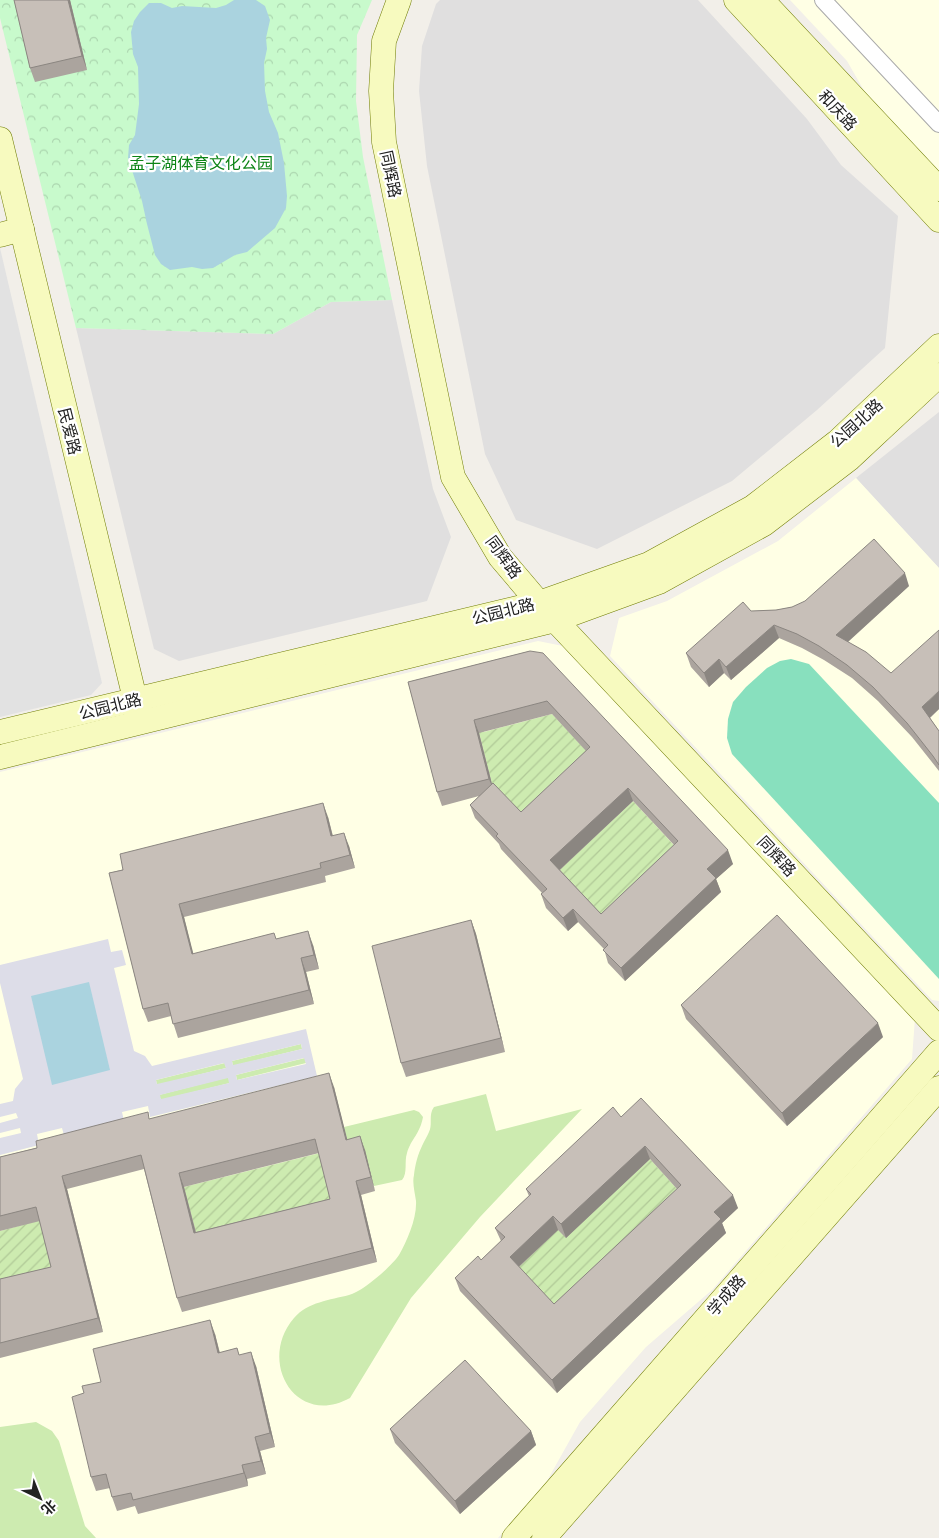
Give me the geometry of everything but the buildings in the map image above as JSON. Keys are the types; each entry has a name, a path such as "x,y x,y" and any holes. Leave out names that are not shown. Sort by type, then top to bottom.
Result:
{"main road":[{"name":"同辉路","path":"399,0 384,41 381,91 384,142 453,477 500,557 539,602 939,1029"},
{"name":"和庆路","path":"736,0 939,220"},
{"name":"和庆路","path":"762,0 939,189"},
{"name":"民爱路","path":"0,139 11,232 137,711"},
{"name":"公园北路","path":"0,757 137,711 539,602 649,564 753,507 837,442 939,346"},
{"name":"公园北路","path":"0,732 137,711 555,620 659,582 764,524 850,459 939,375"},
{"name":"学成路","path":"514,1538 939,1052"},
{"name":"学成路","path":"544,1538 939,1088"}],"street":[{"path":"823,0 939,124"}],"shaded area":[{"path":"440,0 698,0 807,119 841,165 898,216 885,348 817,410 732,481 597,549 516,520 485,454 427,166 419,91 422,46 436,4"},
{"path":"790,0 939,0 939,174 870,101 847,61"},
{"path":"0,248 102,683 91,695 0,717"},
{"path":"392,300 433,489 451,537 427,601 179,661 154,649 76,328 273,334 331,302"},
{"path":"939,412 939,568 856,478"},
{"path":"856,478 939,568 939,1001 932,1000 610,656 619,618 667,601 778,541"},
{"path":"538,641 568,647 915,1018 912,1059 712,1290 646,1347 580,1422 543,1488 498,1538 0,1538 0,772"},
{"path":"108,939 111,952 122,950 126,965 114,968 134,1051 145,1056 152,1066 306,1029 317,1076 150,1117 148,1106 122,1112 126,1130 67,1146 62,1128 37,1134 39,1145 0,1155 0,1138 21,1133 20,1128 0,1133 0,1123 18,1118 16,1113 0,1117 0,1104 13,1101 15,1089 23,1079 0,983 0,965","holes":["301,1044 302,1049 233,1065 232,1061","304,1058 306,1064 237,1080 236,1075","224,1063 226,1068 157,1084 156,1080","228,1078 229,1083 161,1099 160,1095"]}],"green space":[{"name":"孟子湖体育文化公园","path":"0,0 372,0 357,35 356,101 363,157 392,300 331,302 273,334 76,328 0,18"},
{"path":"791,659 809,664 939,803 939,979 732,754 727,738 728,719 733,702 767,668 780,661"},
{"path":"474,713 484,732 552,714 595,760 522,829 494,792"},
{"path":"633,801 683,855 606,928 555,874"},
{"path":"301,1044 302,1049 233,1066 232,1061"},
{"path":"305,1058 306,1063 237,1080 236,1075"},
{"path":"225,1063 226,1068 157,1085 156,1080"},
{"path":"228,1077 230,1083 161,1100 159,1095"},
{"path":"486,1094 496,1131 582,1109 480,1217 411,1298 350,1398 330,1405 313,1404 298,1397 288,1385 281,1370 279,1353 284,1335 294,1318 313,1305 355,1293 390,1266 399,1255 413,1222 416,1208 413,1181 415,1167 419,1152 430,1129 432,1110 434,1107"},
{"path":"414,1110 423,1117 420,1128 407,1153 404,1177 402,1180 374,1186 351,1154 344,1127"},
{"path":"320,1153 335,1213 199,1246 184,1187"},
{"path":"650,1159 686,1199 559,1318 513,1268 556,1228 566,1237"},
{"path":"41,1220 56,1280 0,1294 0,1231"},
{"path":"36,1422 52,1431 59,1441 85,1526 96,1538 0,1538 0,1427"}],"water":[{"path":"234,0 256,0 265,6 270,20 264,63 265,91 269,112 278,133 284,163 287,196 286,208 275,228 247,252 235,255 213,268 202,269 192,267 170,270 161,264 155,255 142,201 128,158 129,145 135,135 139,104 138,67 133,54 131,32 134,21 149,3 161,3 172,8 182,6 216,8"},
{"path":"89,982 110,1070 52,1085 31,996"}]}
